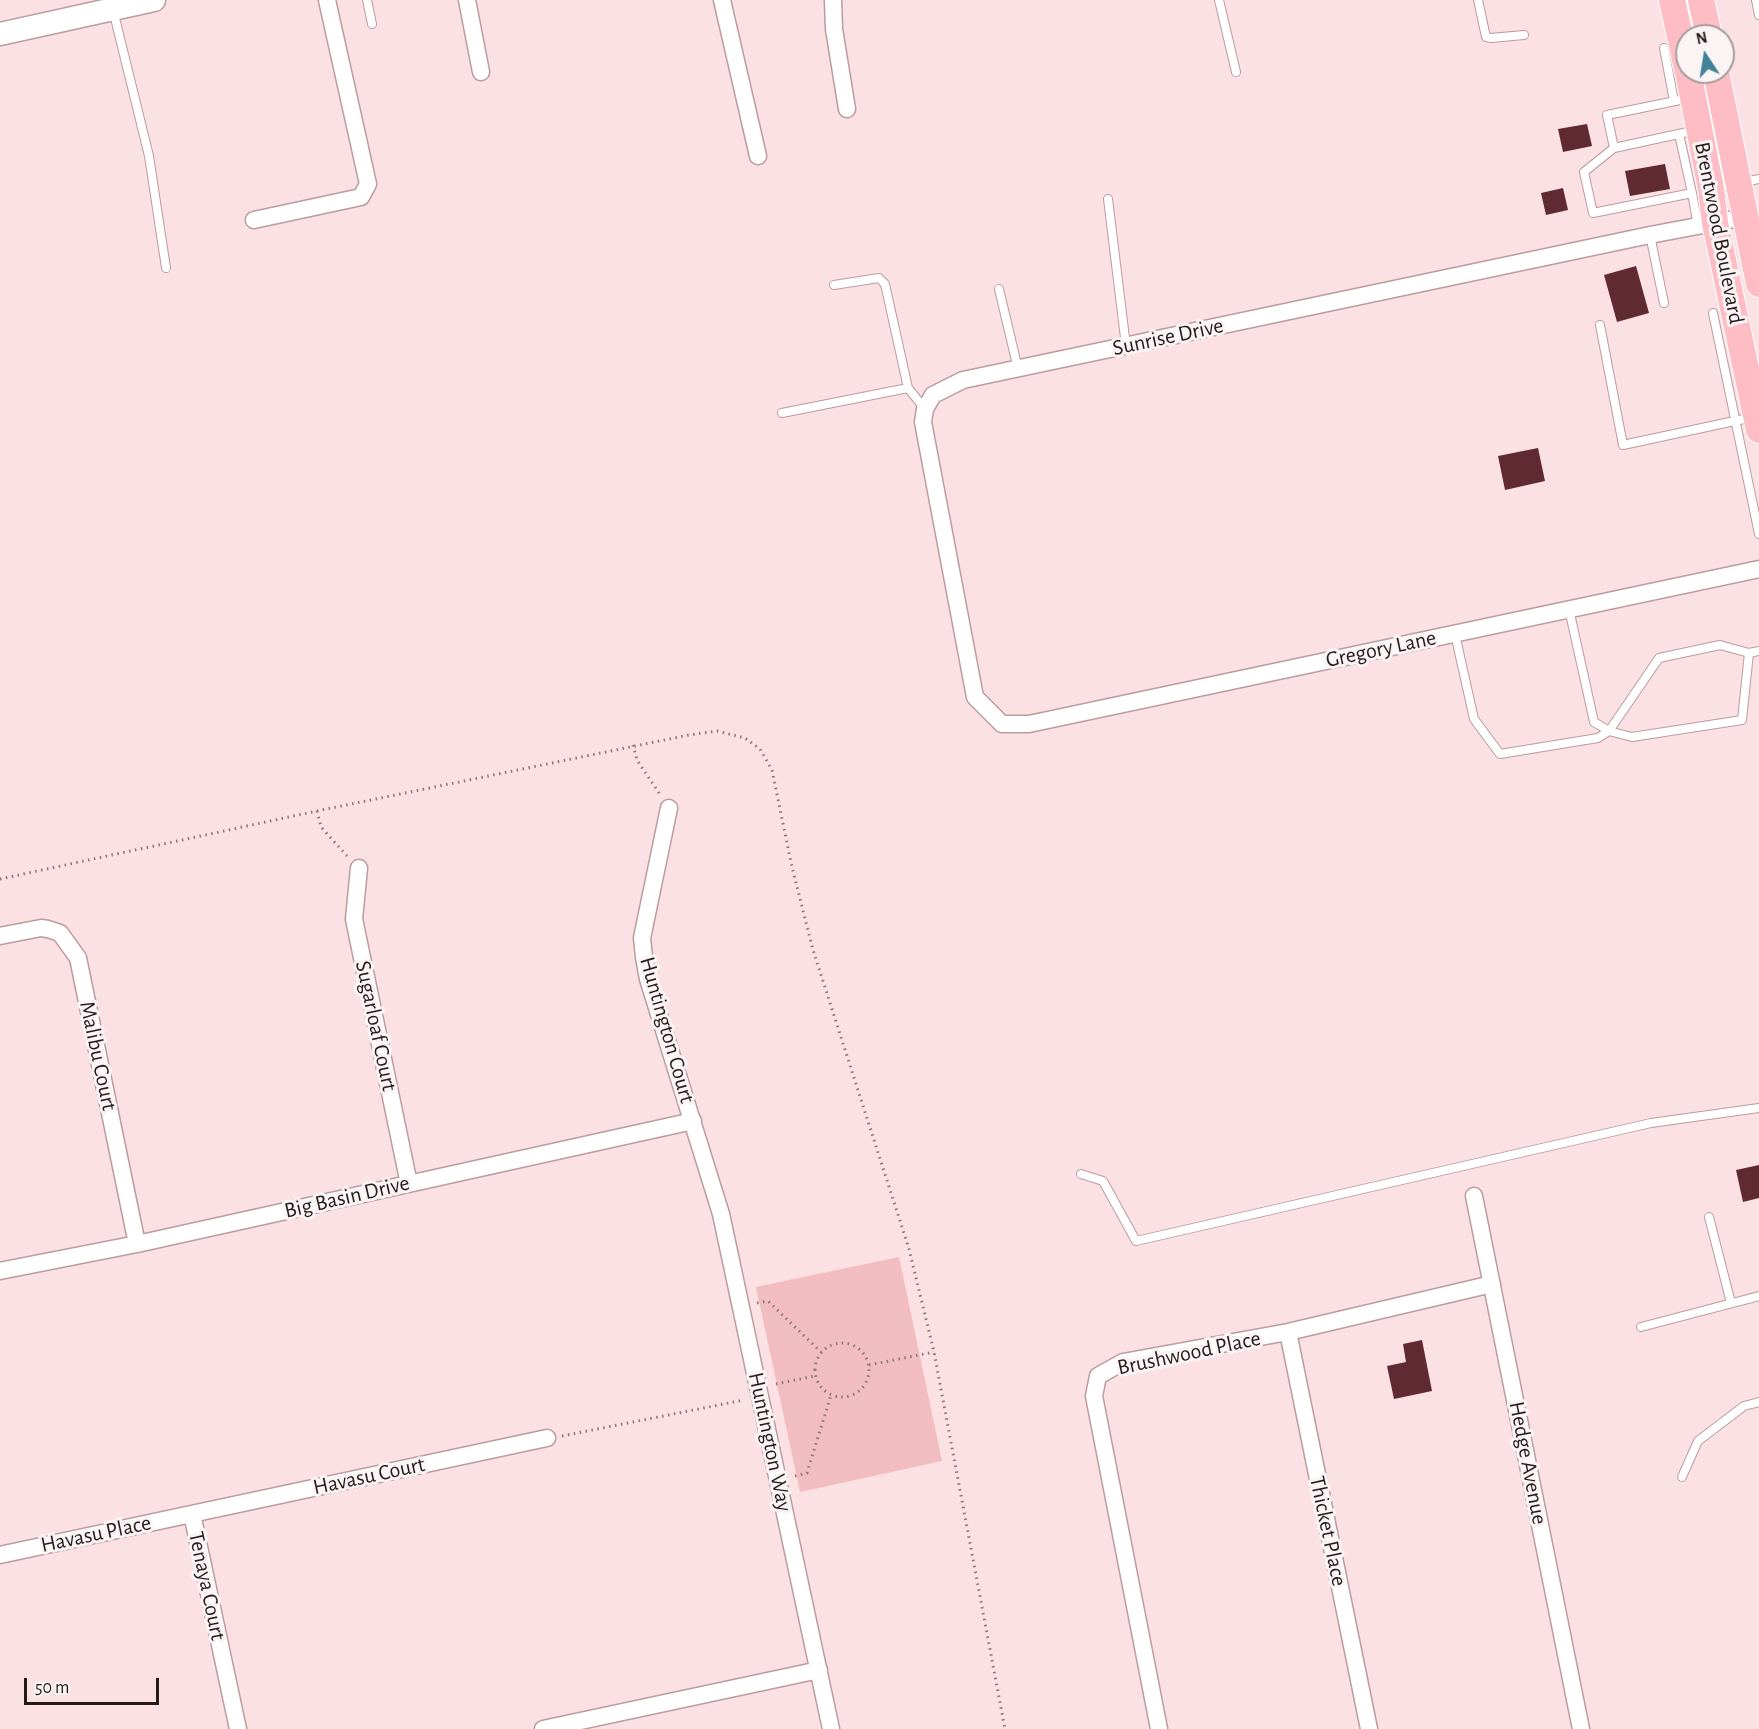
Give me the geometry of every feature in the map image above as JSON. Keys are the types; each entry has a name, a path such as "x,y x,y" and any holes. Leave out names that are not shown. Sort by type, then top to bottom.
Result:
{"main road":[{"path":"0,34 154,0"},
{"name":"Brentwood Boulevard","path":"1672,0 1677,24"},
{"path":"1701,0 1706,24"},
{"name":"Brentwood Boulevard","path":"1685,84 1683,99 1689,132 1750,422"},
{"name":"Brentwood Boulevard","path":"1720,84 1749,181 1745,217 1759,284"}],"street":[{"path":"254,220 361,197 368,184 327,0"},
{"path":"467,0 481,72"},
{"path":"722,0 758,156"},
{"path":"833,0 834,29 847,109"},
{"name":"Sunrise Drive","path":"925,409 933,395 963,380 1745,217"},
{"name":"Gregory Lane","path":"925,409 923,422 975,698 1002,724 1029,724 1759,569"},
{"name":"Huntington Court","path":"669,808 642,938 648,979 721,1214"},
{"name":"Sugarloaf Court","path":"359,868 354,919 409,1184"},
{"name":"Malibu Court","path":"0,936 41,928 48,929 60,933 78,958 137,1244"},
{"name":"Big Basin Drive","path":"0,1270 137,1244 693,1121"},
{"name":"Hedge Avenue","path":"1474,1196 1581,1729"},
{"name":"Huntington Way","path":"721,1214 831,1729"},
{"name":"Brushwood Place","path":"1159,1729 1094,1396 1098,1376 1123,1362 1288,1332 1492,1284"},
{"name":"Thicket Place","path":"1288,1332 1369,1729"},
{"name":"Havasu Court","path":"192,1514 546,1438"},
{"name":"Havasu Place","path":"0,1555 192,1514"},
{"name":"Tenaya Court","path":"192,1514 238,1729"},
{"path":"543,1729 819,1670"}],"lane":[{"path":"367,0 372,24"},
{"path":"1219,0 1236,72"},
{"path":"1478,0 1486,37 1524,35"},
{"path":"1756,0 1759,15"},
{"path":"113,9 149,156 166,268"},
{"path":"1614,148 1607,115 1683,99 1664,48"},
{"path":"1689,132 1614,148 1584,172 1593,213 1749,181"},
{"path":"1108,199 1126,346"},
{"path":"1650,236 1664,303"},
{"path":"834,285 879,278 885,284 908,388 925,409"},
{"path":"999,289 1018,369"},
{"path":"1713,313 1750,422 1759,534"},
{"path":"1600,325 1623,445 1750,422"},
{"path":"782,413 908,388"},
{"path":"1569,609 1594,722 1608,731 1632,737 1742,720 1749,653"},
{"path":"1455,634 1474,719 1500,754 1598,738 1608,731 1659,658 1719,645 1749,653 1759,651"},
{"path":"1081,1173 1103,1181 1136,1241 1651,1123 1759,1108"},
{"path":"1709,1217 1731,1303"},
{"path":"1641,1327 1759,1296"},
{"path":"1682,1477 1698,1442 1744,1406 1759,1402"}],"path":[{"path":"633,746 637,760 669,808"},
{"path":"318,811 321,827 359,868"},
{"path":"741,1307 768,1301 821,1352"},
{"path":"836,1343 847,1343 857,1347 865,1355 869,1365 869,1375 865,1385 858,1393 848,1397 831,1395 819,1386 815,1376 814,1366 821,1352 836,1343"},
{"path":"869,1365 934,1352"},
{"path":"546,1438 579,1434 744,1400 758,1388 815,1376"},
{"path":"778,1479 807,1473 831,1395"}],"shaded area":[{"path":"899,1257 942,1461 800,1492 756,1287"}],"building":[{"path":"1587,124 1592,146 1563,152 1558,129"},
{"path":"1665,164 1670,189 1630,196 1625,171"},
{"path":"1563,188 1568,210 1546,215 1541,193"},
{"path":"1636,266 1649,313 1617,322 1604,275"},
{"path":"1538,448 1545,481 1505,490 1498,456"},
{"path":"1759,1165 1759,1198 1743,1202 1736,1170"},
{"path":"1422,1340 1432,1391 1394,1399 1387,1366 1406,1362 1403,1344"}]}
